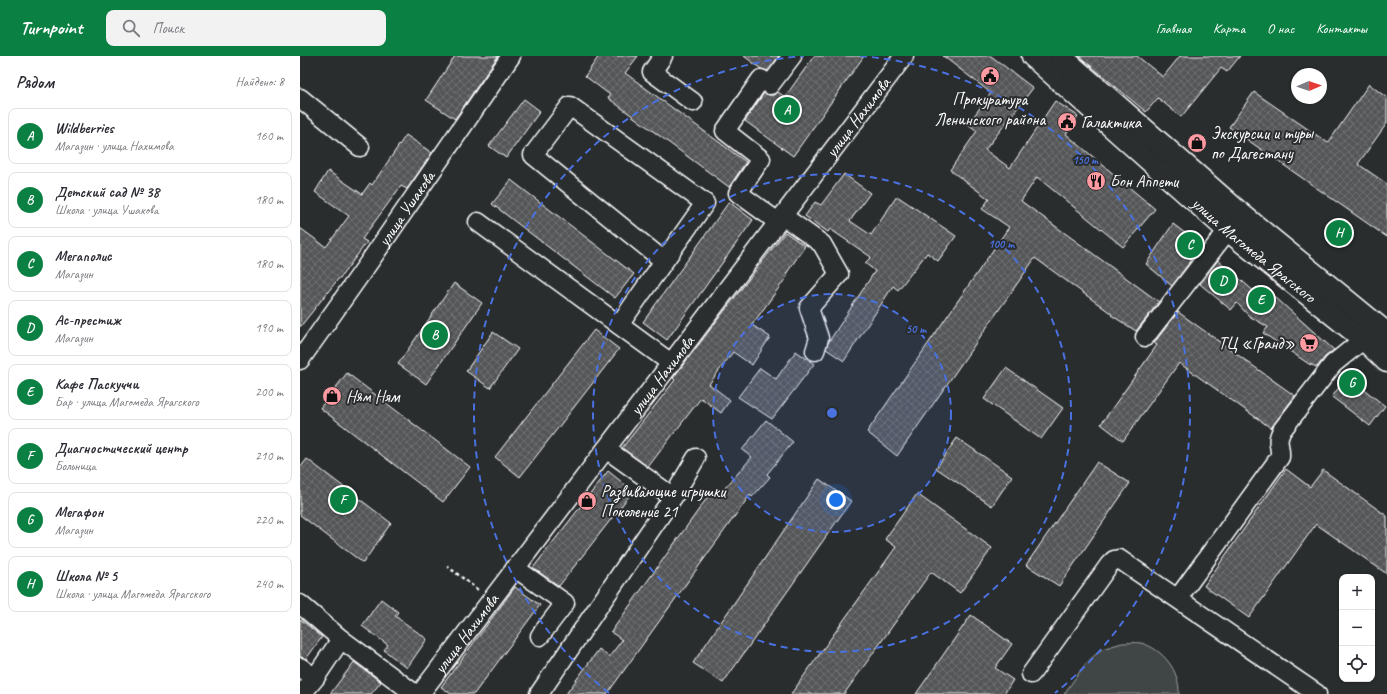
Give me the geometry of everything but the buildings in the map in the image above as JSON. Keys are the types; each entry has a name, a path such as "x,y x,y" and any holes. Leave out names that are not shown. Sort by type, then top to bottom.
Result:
{"main road":[{"name":"улица Магомеда Ярагского","path":"1033,56 1233,221 1375,332 1387,361"},
{"name":"улица Магомеда Ярагского","path":"1060,56 1233,221"}],"street":[{"name":"улица Ушакова","path":"300,360 511,56"},
{"path":"663,56 652,72 692,102"},
{"path":"792,56 770,85 761,78 725,130 761,160 738,194 822,244 839,274 809,308 819,338 815,351"},
{"name":"улица Нахимова","path":"420,694 904,56"},
{"path":"300,98 360,147"},
{"path":"619,325 705,203 570,106 533,155 664,261"},
{"path":"1145,338 1233,221"},
{"path":"478,222 671,363"},
{"path":"1178,598 1280,457 1278,439 1282,430 1333,364 1375,332"},
{"path":"606,449 673,496"},
{"path":"539,694 673,496 696,458"},
{"path":"1031,674 1109,565 1114,560 1122,559 1317,694"},
{"path":"515,568 565,603 540,636"},
{"path":"300,604 341,639 415,694"},
{"path":"302,694 315,678 341,639"},
{"path":"300,668 315,678"}],"path":[{"path":"446,566 491,600"}],"shaded area":[{"path":"1122,643 1141,643 1156,650 1163,656 1169,662 1177,677 1179,694 1064,694 1086,663 1102,649"}],"place":[{"name":"Прокуратура Ленинского района","path":"990,76"},
{"name":"Wildberries","path":"787,110"},
{"name":"Галактика","path":"1067,122"},
{"name":"Экскурсии и туры по Дагестану","path":"1197,143"},
{"name":"Бон Аппети","path":"1096,181"},
{"name":"Школа № 5","path":"1339,233"},
{"name":"Мегаполис","path":"1190,245"},
{"name":"Ас-престиж","path":"1223,281"},
{"name":"Кафе Паскуччи","path":"1261,300"},
{"name":"Детский сад № 38","path":"435,335"},
{"name":"ТЦ «Гранд»","path":"1309,343"},
{"name":"Мегафон","path":"1352,383"},
{"name":"Ням Ням","path":"332,396"},
{"name":"Диагностический центр","path":"343,500"},
{"name":"Развивающие игрушки Поколение 21","path":"587,501"}]}
